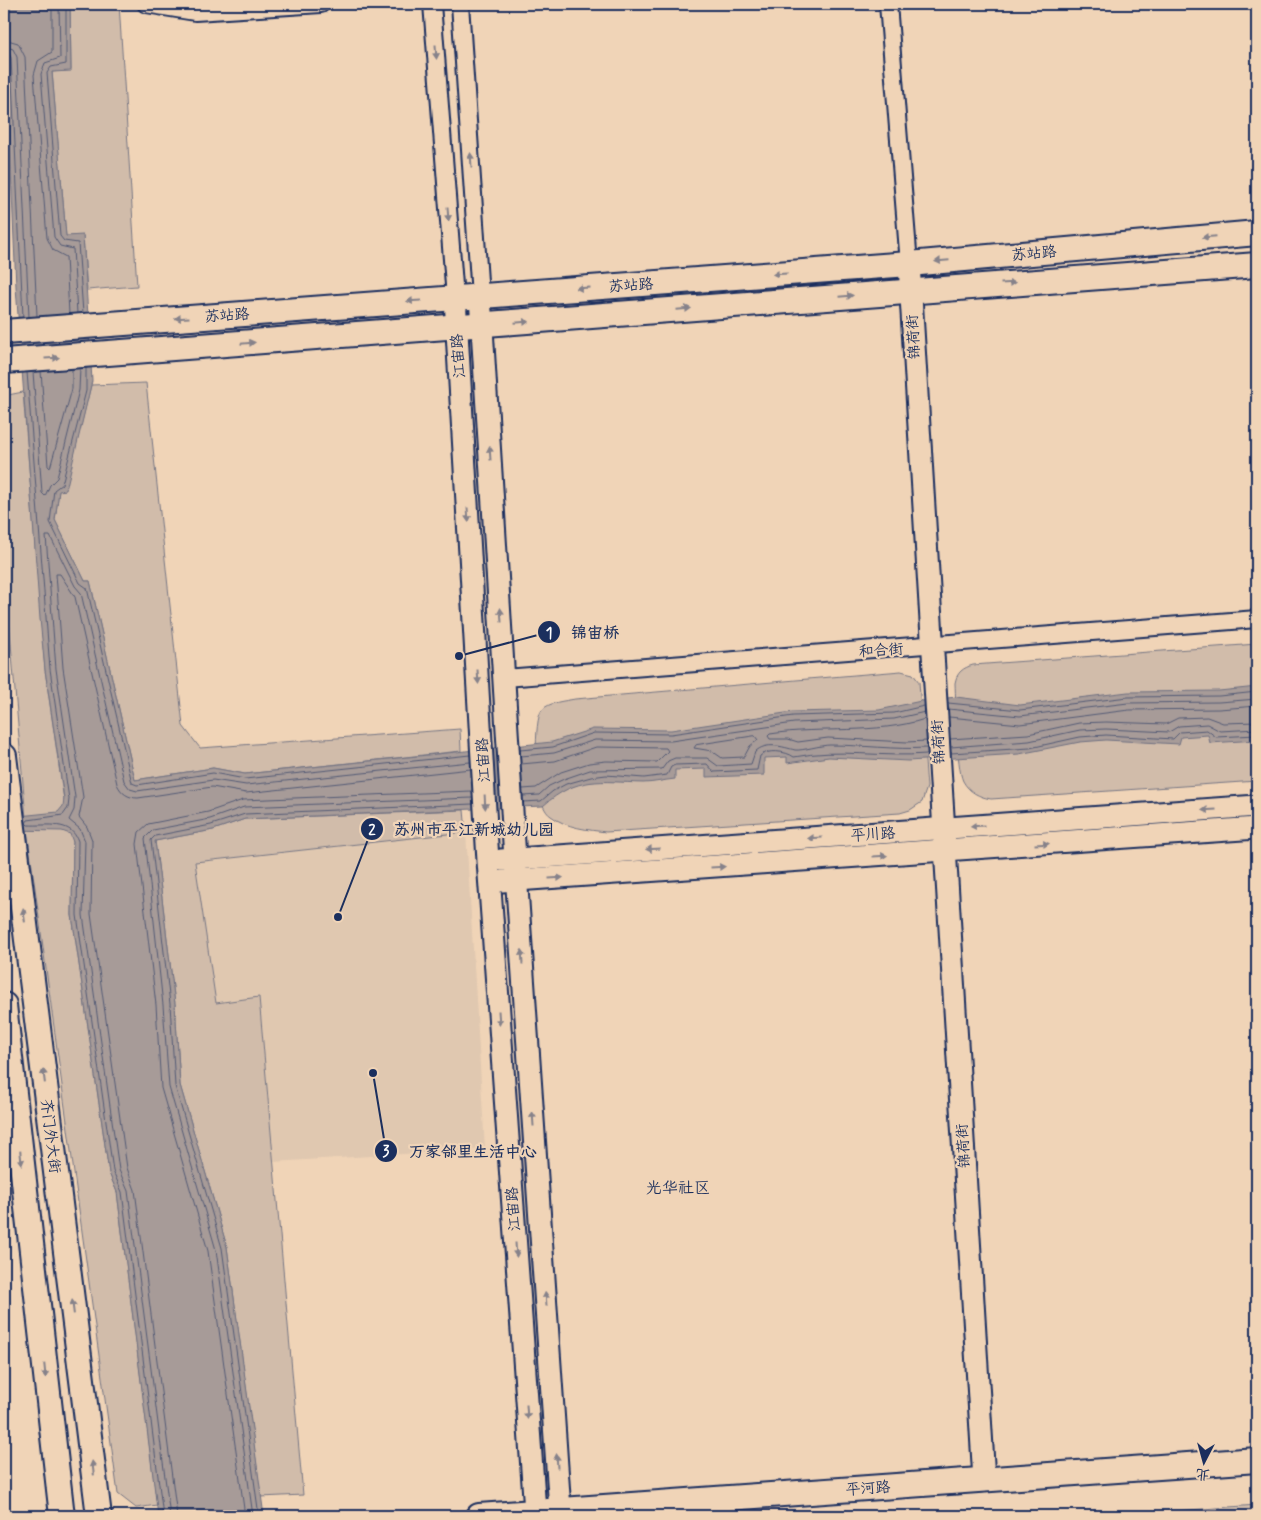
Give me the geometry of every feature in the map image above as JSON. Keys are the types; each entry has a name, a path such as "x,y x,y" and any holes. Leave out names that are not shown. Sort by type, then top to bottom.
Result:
{"main road":[{"name":"苏站路","path":"4,332 909,264 1257,233"},
{"name":"苏站路","path":"4,361 1257,265"},
{"name":"齐门外大街","path":"5,764 99,1516"},
{"path":"4,1005 62,1516"},
{"name":"平河路","path":"479,1516 561,1513 1257,1460"}],"street":[{"path":"146,4 167,9 196,12 321,4"},
{"name":"江宙路","path":"432,4 455,298 488,861 535,1514"},
{"name":"江宙路","path":"460,4 505,678 515,859 561,1513"},
{"name":"锦荷街","path":"888,4 909,264 984,1480"},
{"name":"和合街","path":"505,678 1257,619"},
{"name":"平川路","path":"488,861 1257,806"},
{"name":"平川路","path":"490,882 1257,828"}],"shaded area":[{"path":"70,4 119,4 137,286 87,290 83,236 66,237 52,72 71,70"},
{"path":"146,383 183,726 200,748 460,729 461,751 245,774 213,768 135,780 90,581 85,581 55,520 59,490 65,490 91,385"},
{"path":"23,392 45,670 63,794 73,842 72,915 109,1173 117,1192 157,1505 136,1508 118,1494 27,830 4,562 4,399 8,395"},
{"path":"1257,644 1257,781 991,799 975,793 963,781 959,762 955,683 959,673 966,668 973,665"},
{"path":"901,671 913,674 919,682 927,787 922,802 910,810 900,813 606,832 578,828 557,820 549,815 542,802 539,793 537,768 537,726 542,710 553,704 575,699"},
{"path":"464,810 466,832 195,862 216,1003 259,997 303,1495 261,1497 227,1247 180,1085 175,1004 155,841 213,830 245,819"},
{"path":"466,832 485,1149 273,1162 259,997 216,1003 195,862"},
{"path":"1257,1505 1257,1516 1107,1516"}],"water":[{"path":"4,4 70,4 71,71 52,72 66,236 83,235 92,381 66,490 59,491 55,520 85,581 90,581 135,780 213,768 245,774 552,742 593,729 671,730 792,712 879,710 921,701 956,697 1020,705 1128,692 1219,691 1257,687 1257,740 1210,743 1208,735 1181,737 1179,744 1106,740 1080,742 1019,754 908,761 829,757 787,763 787,757 764,758 764,775 706,777 706,769 675,770 675,779 647,783 602,782 579,785 567,789 543,806 245,819 213,830 155,841 175,1004 180,1085 227,1247 264,1516 158,1516 117,1192 109,1173 72,915 73,842 70,834 62,831 10,830 9,817 58,812 63,806 64,798 45,670 40,619 16,287"}],"place":[{"name":"锦宙桥","path":"459,656"},
{"name":"苏州市平江新城幼儿园","path":"338,917"},
{"name":"万家邻里生活中心","path":"373,1073"}],"district":[{"name":"光华社区","path":"678,1187"}]}
